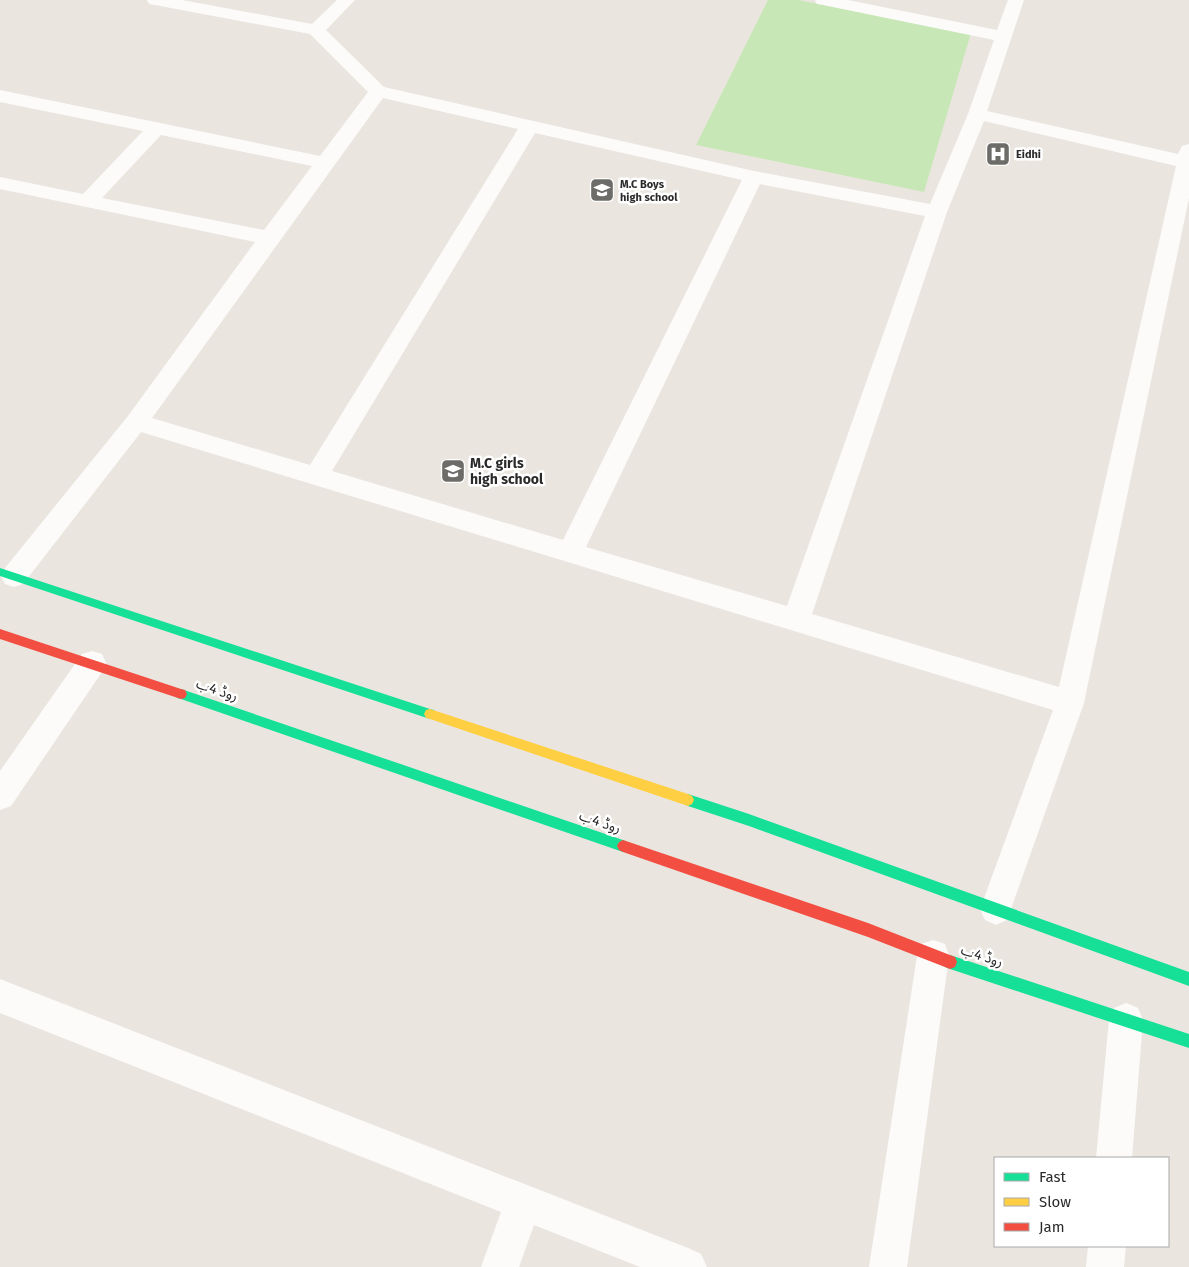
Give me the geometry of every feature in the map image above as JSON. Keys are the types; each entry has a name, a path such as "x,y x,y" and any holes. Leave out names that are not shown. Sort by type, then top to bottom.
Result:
{"main road":[{"path":"7,574 749,820 1189,979"},
{"name":"روڈ 4ب","path":"0,634 92,663 868,930 933,956 1189,1041"}],"street":[{"path":"155,0 185,3 316,30 378,91 754,177 937,212"},
{"path":"316,30 347,0"},
{"path":"823,0 849,2 1002,36"},
{"path":"796,620 937,212 977,114 1002,36 1016,0"},
{"path":"7,574 136,422 268,238 378,91"},
{"path":"0,96 325,163"},
{"path":"977,114 1188,156 1070,703 996,909"},
{"path":"316,476 528,126"},
{"path":"88,201 158,128"},
{"path":"570,552 754,177"},
{"path":"0,183 268,238"},
{"path":"136,422 1070,703"},
{"path":"0,796 92,663"},
{"path":"888,1267 933,956"},
{"path":"0,996 688,1267"},
{"path":"1114,1157 1126,1020"},
{"path":"500,1267 524,1203"},
{"path":"1105,1267 1107,1247"}],"green space":[{"path":"768,0 798,0 971,33 924,192 696,145"}],"traffic: fast":[{"path":"0,572 430,714"},
{"path":"181,694 623,846"},
{"path":"688,800 749,820 1189,979"},
{"path":"950,962 1189,1041"}],"traffic: slow":[{"path":"430,714 688,800"}],"traffic: jam":[{"path":"0,634 181,694"},
{"path":"623,846 868,930 950,962"}],"place":[{"name":"Eidhi","path":"998,154"},
{"name":"M.C Boys high school","path":"602,190"},
{"name":"M.C girls high school","path":"453,471"}]}
